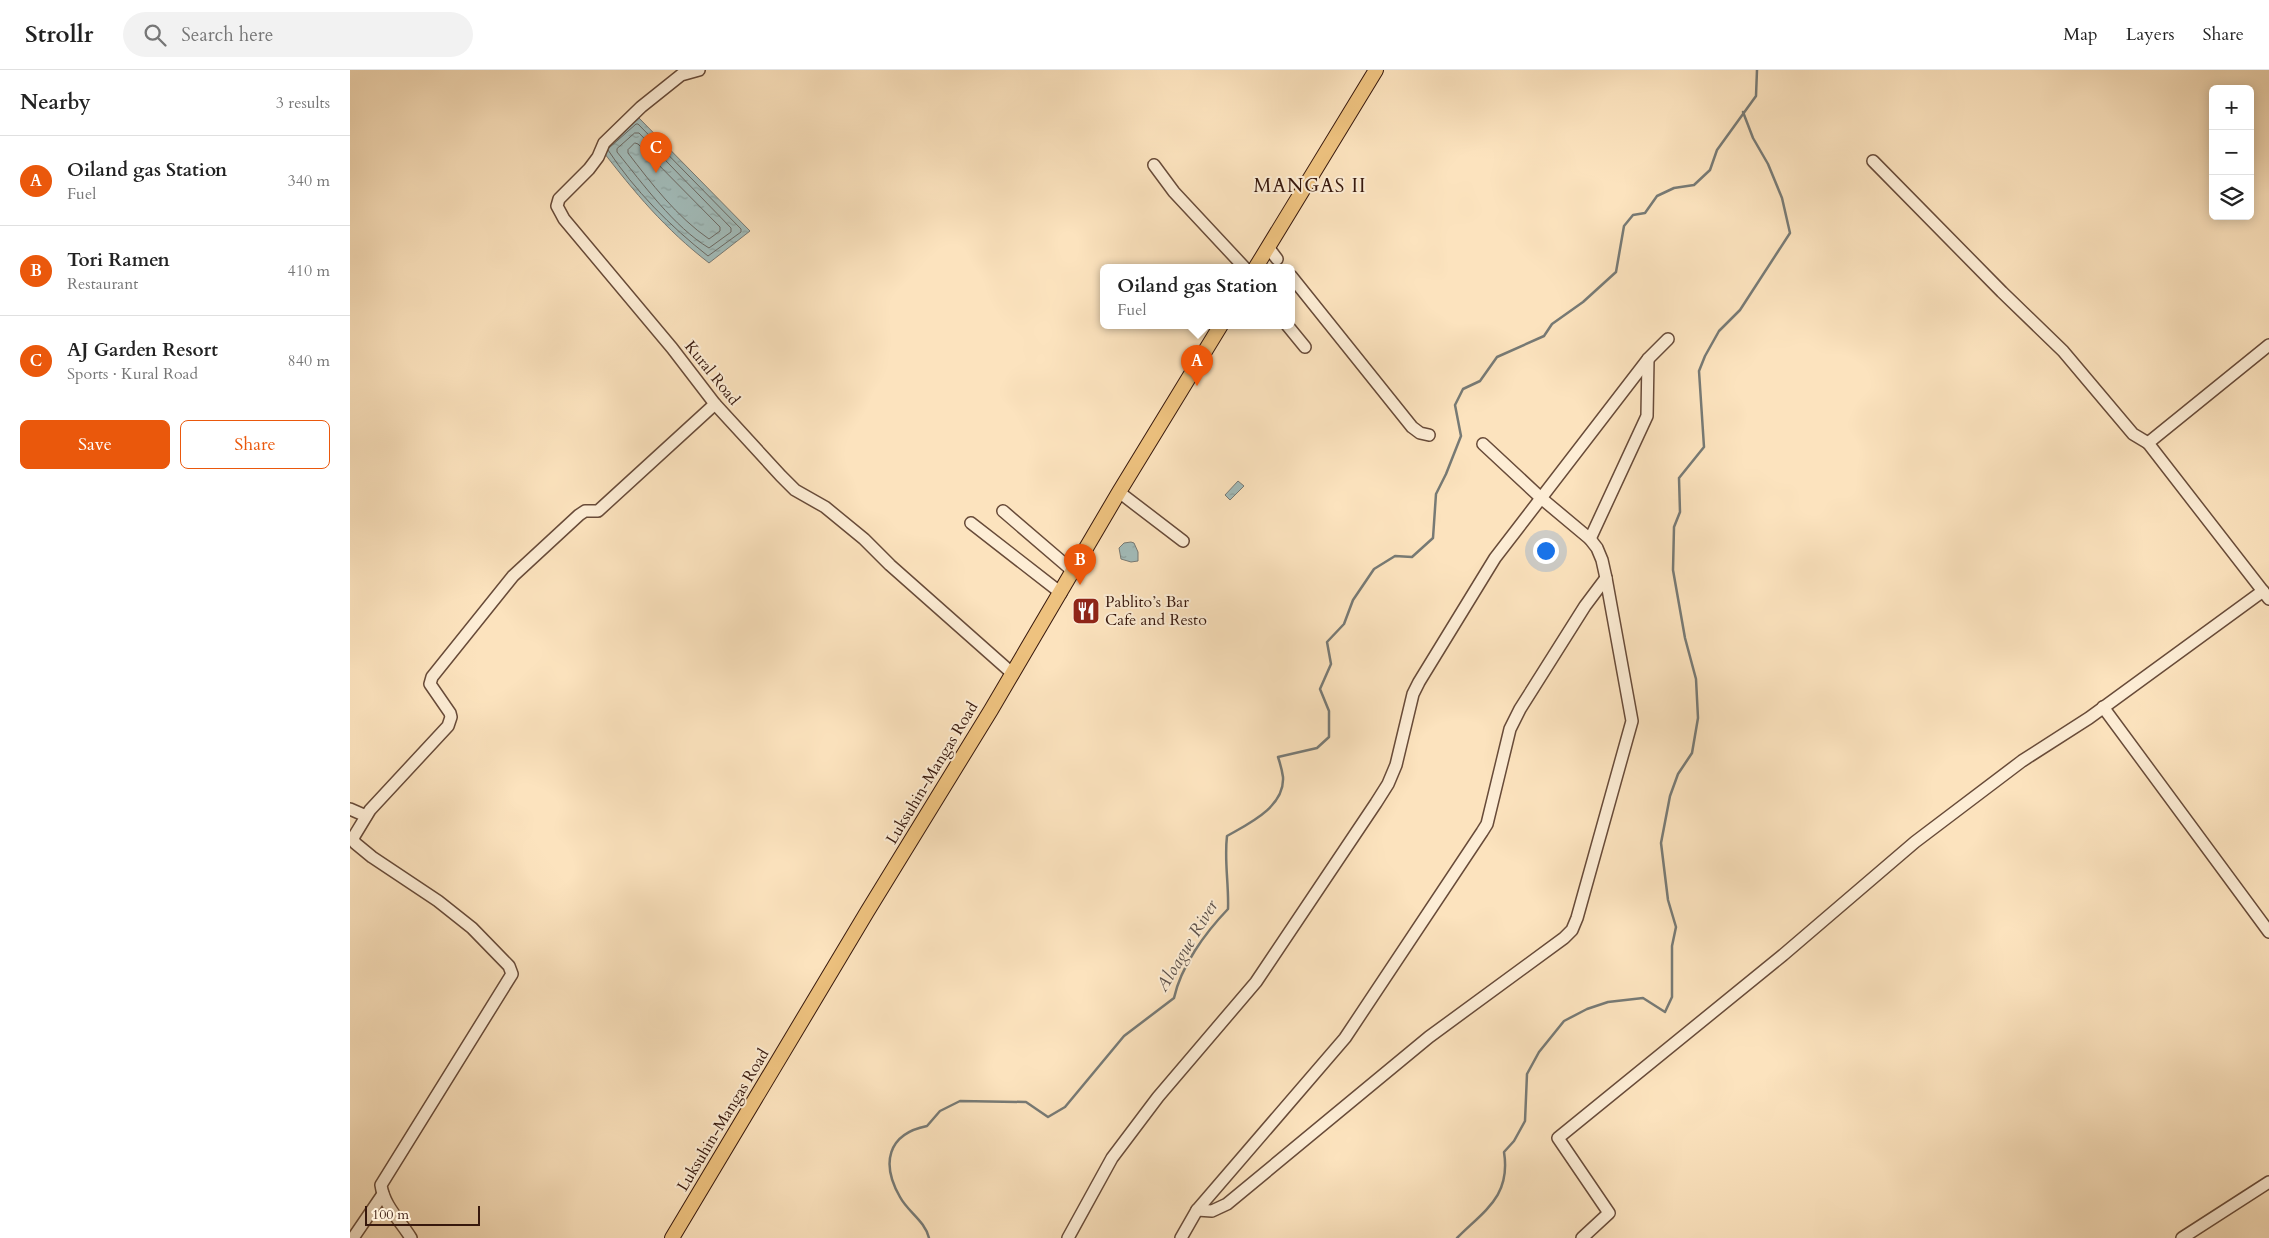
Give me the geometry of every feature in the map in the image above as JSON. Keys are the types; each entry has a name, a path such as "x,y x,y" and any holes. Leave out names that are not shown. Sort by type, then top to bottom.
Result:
{"main road":[{"path":"1258,264 1376,70"},
{"name":"Luksuhin-Mangas Road","path":"672,1238 867,912 1013,674 1119,492 1219,329"}],"street":[{"name":"Kural Road","path":"699,70 681,75 641,107 604,143 598,157 559,199 556,206 564,219 672,348 715,404 795,490 824,507 864,539 890,565 1013,674"},
{"path":"1582,1238 1609,1213 1558,1138 1783,955 1915,842 2022,761 2266,595 2148,442 2133,434 2063,350 2002,292 1873,161"},
{"path":"1154,164 1174,192 1241,264"},
{"path":"1268,247 1280,263"},
{"path":"1295,281 1412,428 1420,433 1429,435"},
{"path":"1290,329 1306,347"},
{"path":"1068,1238 1112,1158 1158,1097 1256,982 1388,784 1396,765 1413,694 1495,558 1648,359 1668,339"},
{"path":"2148,442 2269,345"},
{"path":"1590,539 1647,416 1648,359"},
{"path":"411,1238 397,1221 383,1194 381,1185 512,974 510,966 472,928 438,901 372,857 353,838 366,816 448,726 451,717 450,713 430,684 432,677 513,576 579,515 585,511 598,510 715,404"},
{"path":"1197,1210 1212,1211 1227,1204 1429,1036 1572,930 1580,909 1632,722 1606,578 1602,560 1597,548 1590,539 1541,498 1483,444"},
{"path":"1119,492 1183,541"},
{"path":"1003,511 1074,572"},
{"path":"971,523 1061,593"},
{"path":"1182,1238 1197,1210 1345,1038 1482,832 1487,824 1510,728 1585,606 1606,578"},
{"path":"2103,707 2269,932"},
{"path":"350,808 366,816"},
{"path":"2182,1238 2269,1182"},
{"path":"352,1238 383,1194"}],"water":[{"path":"637,116 750,231 709,263 664,224 601,149"},
{"path":"1238,481 1244,486 1230,500 1225,495"},
{"path":"1124,543 1134,543 1138,552 1138,561 1131,562 1121,559 1119,548"}],"waterway":[{"name":"Aloague River","path":"929,1238 924,1227 903,1202 894,1185 890,1162 891,1152 896,1143 903,1136 927,1126 940,1111 960,1101 1026,1102 1048,1117 1065,1107 1124,1036 1174,998 1182,974 1195,950 1228,909 1227,836 1264,813 1278,797 1282,788 1283,777 1278,757 1317,748 1329,737 1329,711 1320,689 1331,664 1327,642 1344,624 1353,600 1374,569 1395,556 1412,557 1433,538 1436,494 1461,436 1455,405 1463,389 1480,381 1497,357 1544,336 1552,324 1583,302 1616,272 1624,226 1633,215 1645,213 1657,196 1674,188 1694,185 1710,170 1717,150 1756,96 1757,70"},
{"path":"1457,1238 1486,1210 1500,1191 1504,1180 1504,1152 1514,1141 1525,1121 1527,1074 1539,1052 1564,1021 1587,1009 1608,1002 1643,998 1665,1012 1672,997 1672,946 1676,927 1668,900 1661,843 1670,796 1678,774 1692,753 1698,718 1696,679 1685,638 1673,570 1674,527 1680,512 1679,478 1704,447 1699,371 1705,356 1719,331 1740,310 1790,233 1782,198 1768,164 1753,138 1743,112"}],"place":[{"name":"AJ Garden Resort","path":"656,173"},
{"name":"Oiland gas Station","path":"1197,386"},
{"name":"Tori Ramen","path":"1080,585"},
{"name":"Pablito’s Bar Cafe and Resto","path":"1086,611"}],"district":[{"name":"MANGAS II","path":"1310,186"}]}
